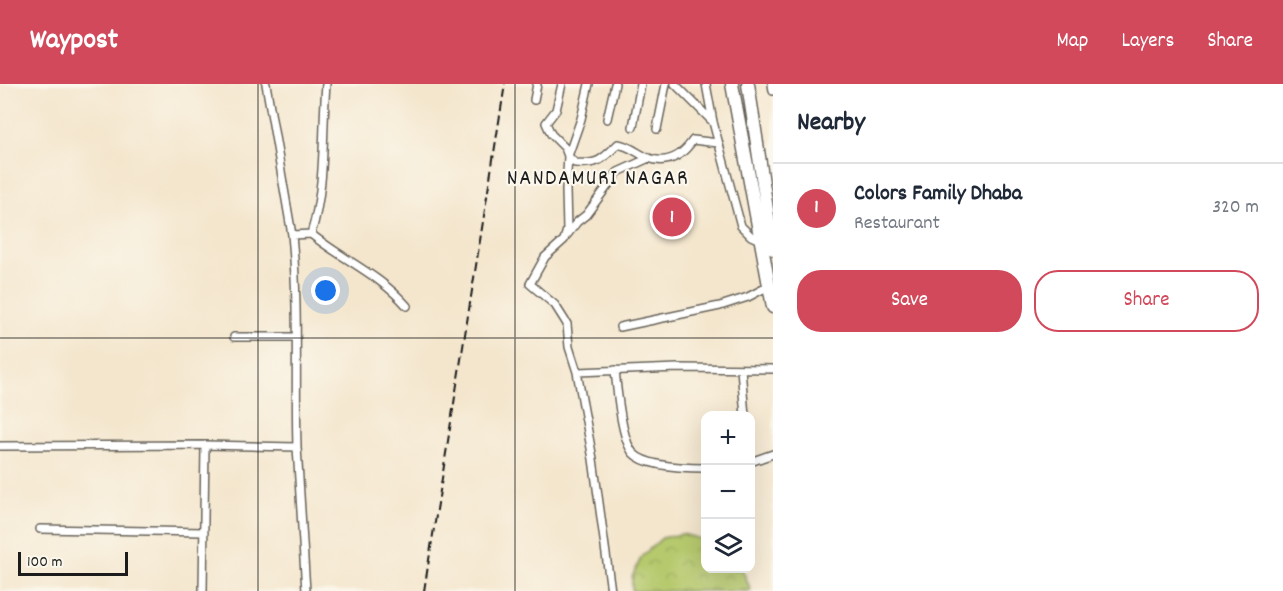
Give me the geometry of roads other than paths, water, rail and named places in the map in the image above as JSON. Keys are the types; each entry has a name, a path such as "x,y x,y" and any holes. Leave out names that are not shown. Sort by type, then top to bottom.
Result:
{"highway":[{"path":"732,84 773,249"},
{"path":"748,84 768,233 769,286 773,307"}],"street":[{"path":"266,84 292,235 296,278 297,447 306,591"},
{"path":"311,234 317,216 323,165 326,84"},
{"path":"534,100 537,84"},
{"path":"561,84 556,110 546,123 551,134 565,148 574,163 586,164 602,160 618,144 628,146 650,158 671,160 685,152 693,140 718,143"},
{"path":"564,240 567,230 568,156 581,119 589,84"},
{"path":"607,119 615,84"},
{"path":"633,127 641,84"},
{"path":"657,129 666,84"},
{"path":"675,84 713,122"},
{"path":"706,84 718,143 741,226 751,236 768,233"},
{"path":"772,84 773,91"},
{"path":"611,591 593,459 577,372 569,347 567,324 555,305 530,284 545,256 564,240 577,222 586,215 618,172 650,158"},
{"path":"292,235 311,234 374,276 407,306"},
{"path":"620,327 720,306 748,297 769,286"},
{"path":"234,338 296,338"},
{"path":"741,369 745,411"},
{"path":"577,372 773,369"},
{"path":"615,370 621,419 632,452 645,461 686,468 701,468"},
{"path":"203,591 204,445"},
{"path":"0,446 297,447"},
{"path":"755,460 773,454"},
{"path":"40,529 204,532"}],"railway":[{"path":"424,591 505,84"}],"place":[{"name":"Colors Family Dhaba","path":"672,217"}],"district":[{"name":"NANDAMURI NAGAR","path":"598,179"}]}
